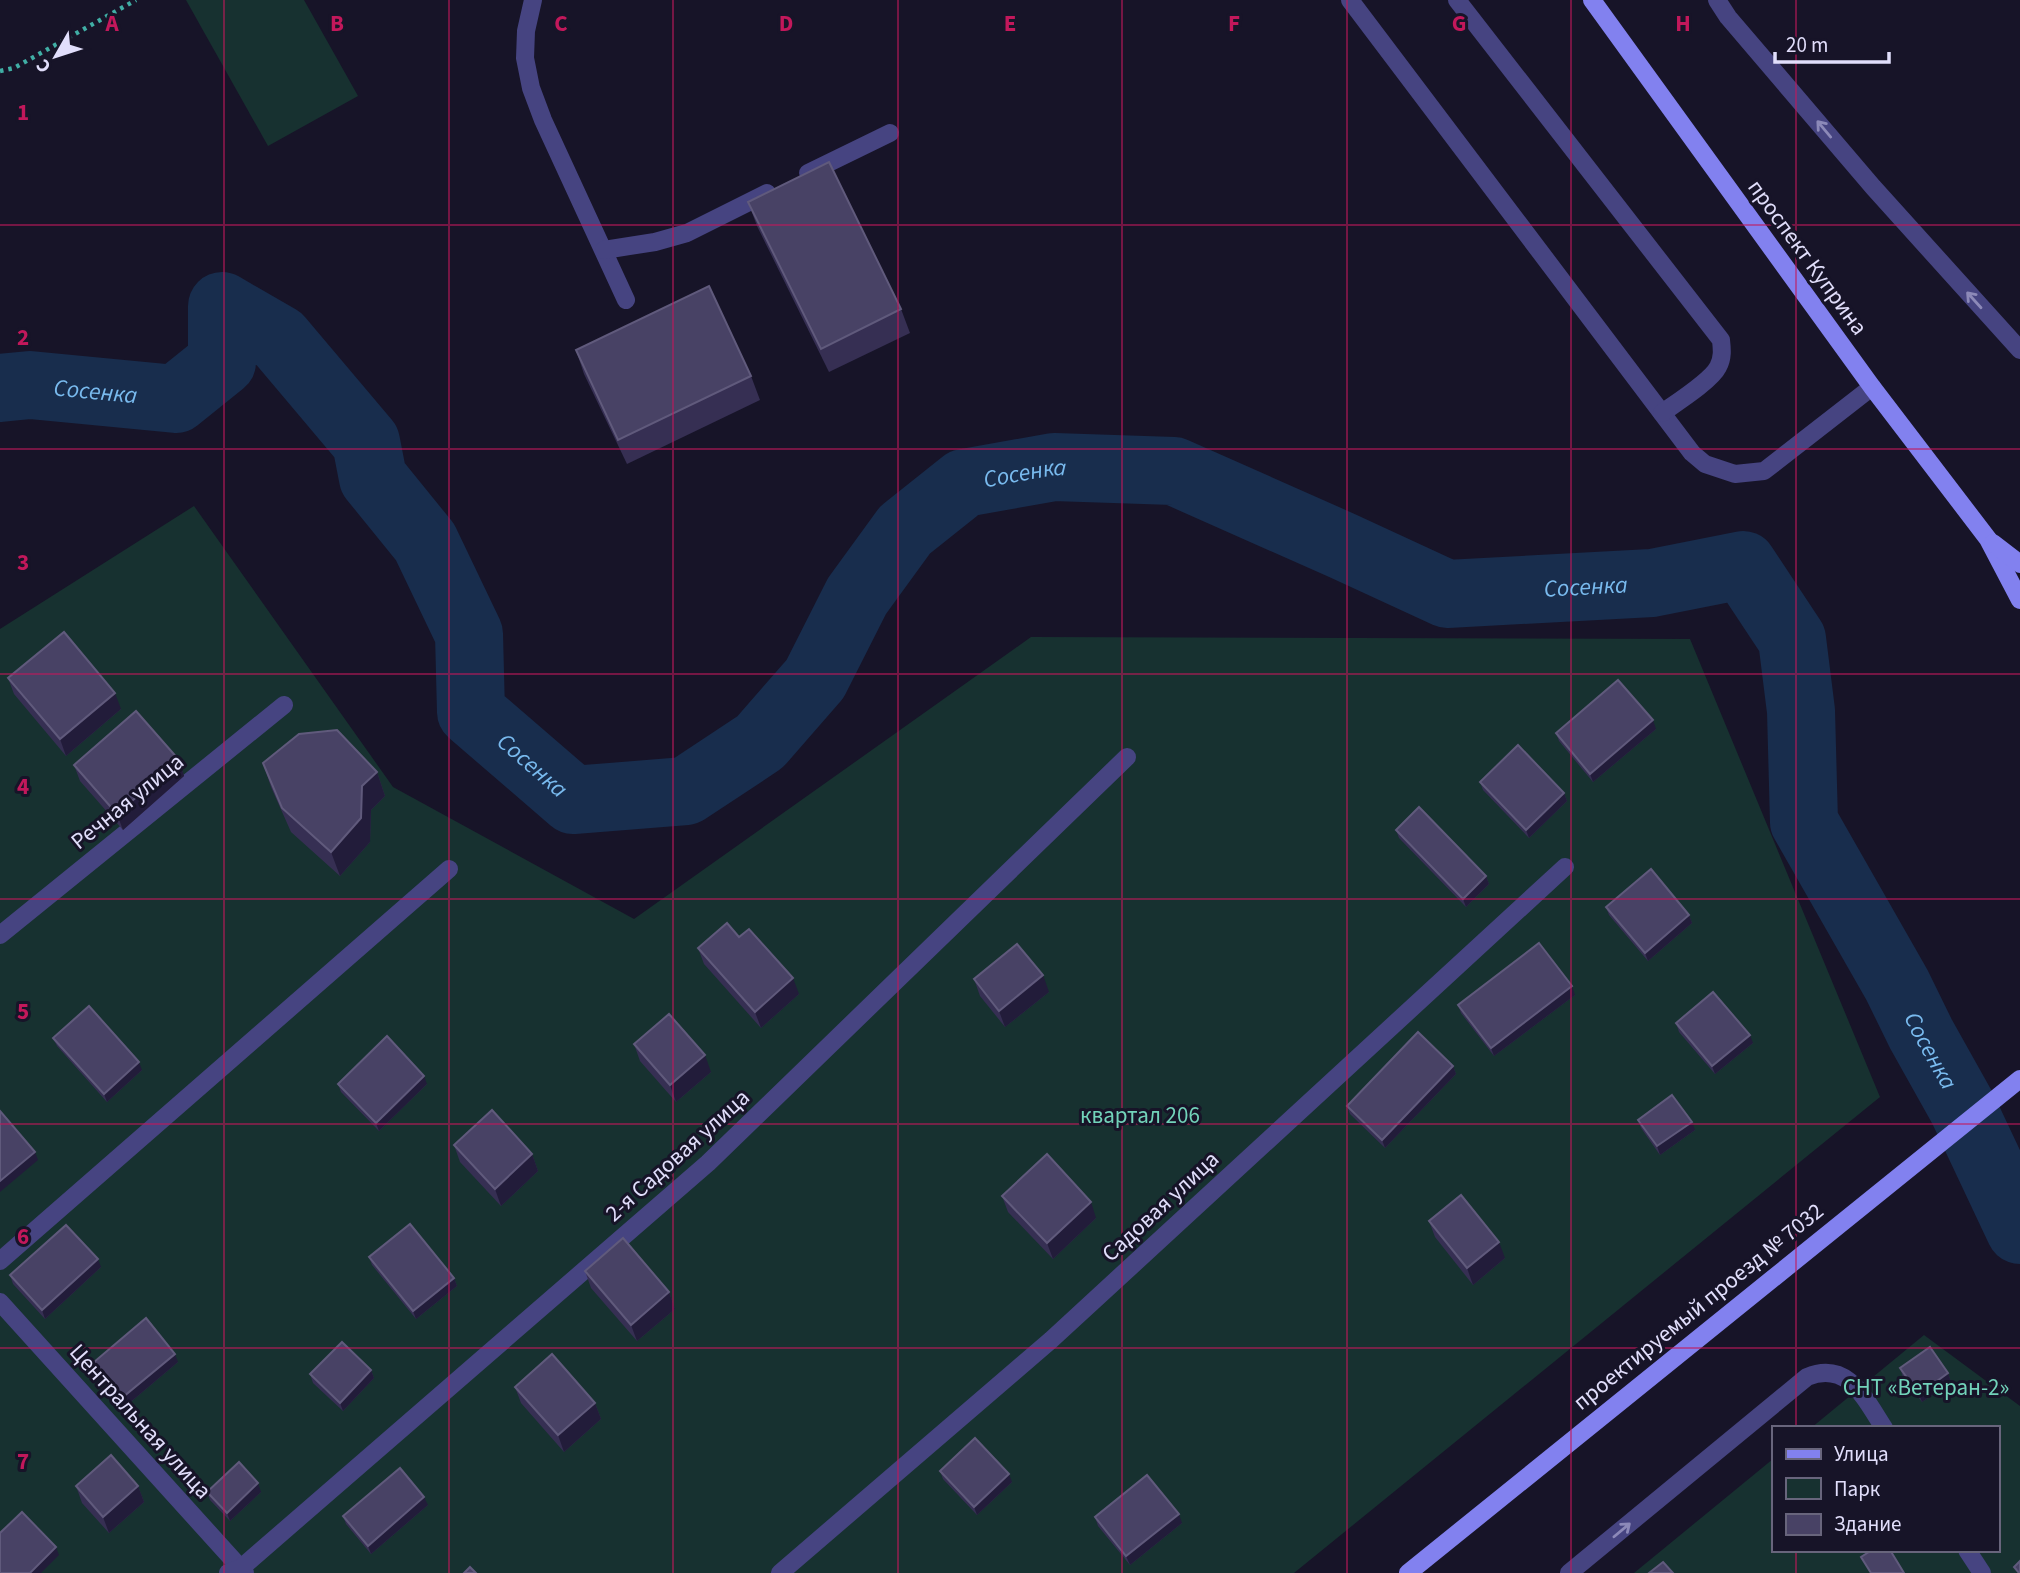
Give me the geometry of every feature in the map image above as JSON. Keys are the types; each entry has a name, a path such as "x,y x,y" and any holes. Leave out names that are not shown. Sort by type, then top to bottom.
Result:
{"main road":[{"name":"проспект Куприна","path":"1592,0 1872,387 1988,539 2020,600"},
{"name":"проспект Куприна","path":"1988,539 2020,564"},
{"name":"проектируемый проезд № 7032","path":"1408,1573 2019,1079"}],"street":[{"path":"533,0 526,31 525,58 531,88 543,120 626,300"},
{"path":"1350,0 1692,453 1705,464 1735,474 1764,471 1872,387"},
{"path":"1457,0 1721,340 1722,354 1718,369 1662,413"},
{"path":"1717,0 1728,17 1873,187 2020,350"},
{"path":"604,250 655,242 687,233 890,133"},
{"name":"Речная улица","path":"0,935 284,705"},
{"name":"2-я Садовая улица","path":"238,1572 708,1163 1127,757"},
{"name":"Садовая улица","path":"780,1573 1051,1340 1565,867"},
{"path":"0,1261 449,869"},
{"name":"Центральная улица","path":"0,1302 238,1572"},
{"path":"1569,1573 1807,1377 1821,1371 1837,1373 1862,1395 1883,1426"},
{"path":"1968,1552 1982,1573"}],"path":[{"path":"0,71 14,68 136,0"}],"green space":[{"path":"186,0 304,0 358,96 268,146"},
{"name":"квартал 206","path":"194,506 393,787 634,919 1031,637 1690,639 1880,1097 1294,1573 0,1573 0,629"},
{"name":"СНТ «Ветеран-2»","path":"1924,1335 2020,1406 2020,1573 1634,1573 1772,1460 1772,1552 1999,1552 1999,1426 1813,1426"}],"building":[{"path":"829,162 901,309 821,349 748,202"},
{"path":"709,286 751,376 618,440 576,350"},
{"path":"64,632 115,693 60,739 8,678"},
{"path":"1618,680 1653,720 1590,774 1556,733"},
{"path":"136,711 179,760 117,814 74,765"},
{"path":"337,730 377,772 362,786 361,818 331,852 282,808 263,763 299,734"},
{"path":"1518,745 1564,793 1526,830 1480,782"},
{"path":"1419,807 1486,876 1463,899 1396,830"},
{"path":"1651,869 1689,915 1645,953 1606,907"},
{"path":"727,923 739,937 749,929 793,978 755,1012 698,948"},
{"path":"1539,943 1572,986 1491,1048 1458,1005"},
{"path":"1017,944 1043,975 999,1011 974,979"},
{"path":"1713,992 1750,1035 1712,1066 1676,1023"},
{"path":"89,1006 139,1062 104,1094 53,1038"},
{"path":"669,1014 705,1055 670,1085 634,1044"},
{"path":"1418,1032 1453,1066 1382,1140 1347,1106"},
{"path":"387,1036 424,1076 376,1123 338,1084"},
{"path":"1672,1095 1692,1122 1657,1146 1638,1120"},
{"path":"492,1110 532,1154 495,1189 454,1145"},
{"path":"0,1111 35,1152 0,1181"},
{"path":"1047,1154 1091,1202 1047,1243 1002,1196"},
{"path":"1461,1195 1499,1242 1467,1268 1429,1221"},
{"path":"410,1224 454,1278 413,1311 369,1257"},
{"path":"66,1225 98,1259 42,1310 10,1275"},
{"path":"623,1238 669,1292 631,1325 585,1271"},
{"path":"146,1318 175,1354 123,1397 94,1362"},
{"path":"342,1342 371,1370 340,1403 310,1374"},
{"path":"1930,1347 1948,1373 1919,1394 1900,1368"},
{"path":"552,1354 595,1403 558,1435 515,1387"},
{"path":"975,1438 1009,1474 974,1507 940,1471"},
{"path":"111,1455 138,1486 103,1517 76,1486"},
{"path":"239,1462 258,1483 227,1513 207,1492"},
{"path":"400,1468 424,1497 368,1546 343,1516"},
{"path":"1147,1475 1179,1514 1126,1556 1095,1517"},
{"path":"22,1512 56,1547 30,1573 0,1573 0,1533"},
{"path":"1869,1552 1891,1552 1904,1573 1871,1573 1861,1557"},
{"path":"2020,1561 2020,1573 2019,1573 2014,1567"},
{"path":"1663,1562 1673,1573 1649,1573"},
{"path":"470,1567 476,1573 464,1573"}],"waterway":[{"name":"Сосенка","path":"0,388 30,385 176,399 222,362 222,306 279,339 366,442 373,478 425,542 469,634 471,712 573,800 686,791 760,742 815,679 857,596 905,530 964,483 1054,467 1174,471 1447,594 1652,583 1743,565 1792,639 1801,711 1804,822 1897,985 1963,1109 2020,1230"}]}
